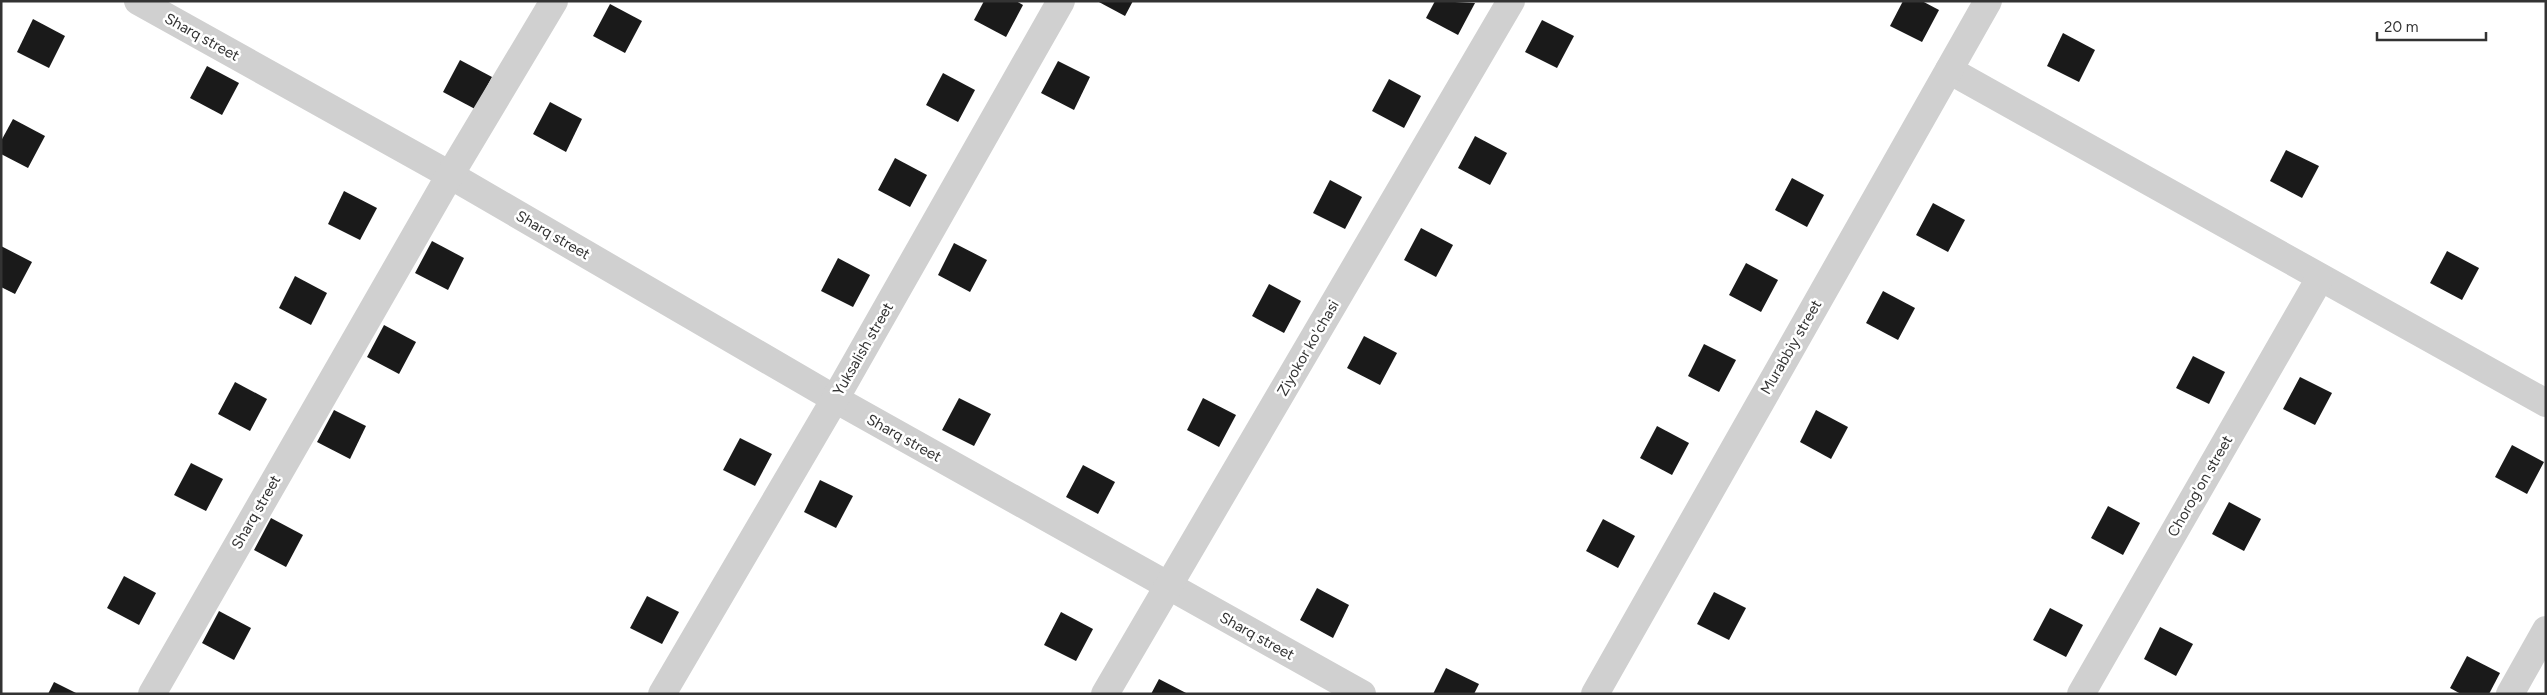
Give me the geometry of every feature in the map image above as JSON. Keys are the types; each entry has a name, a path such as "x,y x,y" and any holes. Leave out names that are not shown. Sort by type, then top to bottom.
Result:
{"street":[{"name":"Sharq street","path":"138,1 450,175 834,399 1362,694"},
{"name":"Sharq street","path":"152,694 450,175 554,1"},
{"name":"Yuksalish street","path":"662,694 834,399 1061,1"},
{"name":"Ziyokor ko'chasi","path":"1105,694 1511,1"},
{"name":"Murabbiy street","path":"1595,694 1988,1"},
{"path":"1949,70 2546,403"},
{"name":"Chorog'on street","path":"2081,694 2320,278"},
{"path":"2510,694 2546,630"}],"building":[{"path":"984,1 1016,1 1023,5 1006,37 974,20"},
{"path":"1097,1 1133,1 1125,16"},
{"path":"1435,1 1475,3 1458,35 1426,18"},
{"path":"1903,1 1922,1 1939,10 1922,42 1890,26"},
{"path":"610,4 642,21 625,53 593,36"},
{"path":"33,19 65,36 49,68 17,52"},
{"path":"1542,20 1574,36 1557,68 1525,52"},
{"path":"2063,33 2095,50 2079,82 2047,66"},
{"path":"460,60 492,77 475,109 443,92"},
{"path":"1058,61 1090,77 1074,110 1041,93"},
{"path":"207,66 239,83 222,115 190,98"},
{"path":"943,73 975,90 958,122 926,105"},
{"path":"1389,79 1421,96 1404,128 1372,111"},
{"path":"550,102 582,119 566,152 533,134"},
{"path":"13,119 45,136 28,168 1,154 1,141"},
{"path":"1475,136 1507,153 1490,185 1458,168"},
{"path":"2286,150 2319,166 2302,198 2270,181"},
{"path":"895,158 927,175 910,207 878,190"},
{"path":"1792,178 1824,195 1807,227 1775,210"},
{"path":"1330,180 1362,197 1345,229 1313,213"},
{"path":"344,191 377,208 360,240 328,224"},
{"path":"1933,203 1965,220 1948,252 1916,235"},
{"path":"1421,228 1453,245 1436,277 1404,260"},
{"path":"432,241 464,258 448,290 415,273"},
{"path":"954,243 987,260 970,292 938,275"},
{"path":"1,246 32,262 15,294 1,287"},
{"path":"2447,251 2479,268 2462,300 2430,283"},
{"path":"838,258 870,275 853,307 821,291"},
{"path":"1746,263 1778,280 1761,312 1729,295"},
{"path":"295,276 327,293 311,325 279,308"},
{"path":"1269,284 1301,301 1284,333 1252,316"},
{"path":"1883,291 1915,308 1898,340 1866,323"},
{"path":"384,325 416,342 399,374 367,357"},
{"path":"1364,336 1397,353 1380,385 1347,368"},
{"path":"1704,344 1736,360 1719,392 1688,376"},
{"path":"2193,356 2225,372 2209,404 2176,388"},
{"path":"2300,377 2332,393 2315,425 2283,409"},
{"path":"235,382 267,399 250,431 218,414"},
{"path":"959,398 991,414 974,446 942,430"},
{"path":"1203,398 1236,415 1219,447 1187,430"},
{"path":"334,410 366,426 350,459 317,442"},
{"path":"1816,410 1848,427 1831,459 1800,442"},
{"path":"1657,426 1689,443 1672,475 1640,458"},
{"path":"740,438 772,454 755,486 723,470"},
{"path":"2512,445 2544,462 2527,494 2495,477"},
{"path":"191,463 223,479 206,511 174,495"},
{"path":"1083,465 1115,482 1098,514 1066,497"},
{"path":"820,480 853,496 836,528 804,512"},
{"path":"2229,502 2261,519 2244,551 2212,534"},
{"path":"2108,506 2140,523 2123,555 2091,538"},
{"path":"271,518 303,535 286,567 254,550"},
{"path":"1603,519 1635,536 1618,568 1586,551"},
{"path":"124,576 156,593 139,625 107,608"},
{"path":"1317,588 1349,605 1333,638 1300,620"},
{"path":"1714,592 1746,608 1729,640 1697,624"},
{"path":"647,596 679,612 662,644 630,628"},
{"path":"2050,608 2083,625 2066,657 2033,640"},
{"path":"219,611 251,628 234,660 202,643"},
{"path":"1061,612 1093,629 1076,661 1044,645"},
{"path":"2160,627 2193,644 2176,676 2144,659"},
{"path":"2467,656 2500,673 2489,694 2461,694 2450,688"},
{"path":"1446,668 1479,684 1474,694 1433,694"},
{"path":"1159,679 1188,694 1151,694"},
{"path":"54,682 78,694 48,694"}]}
